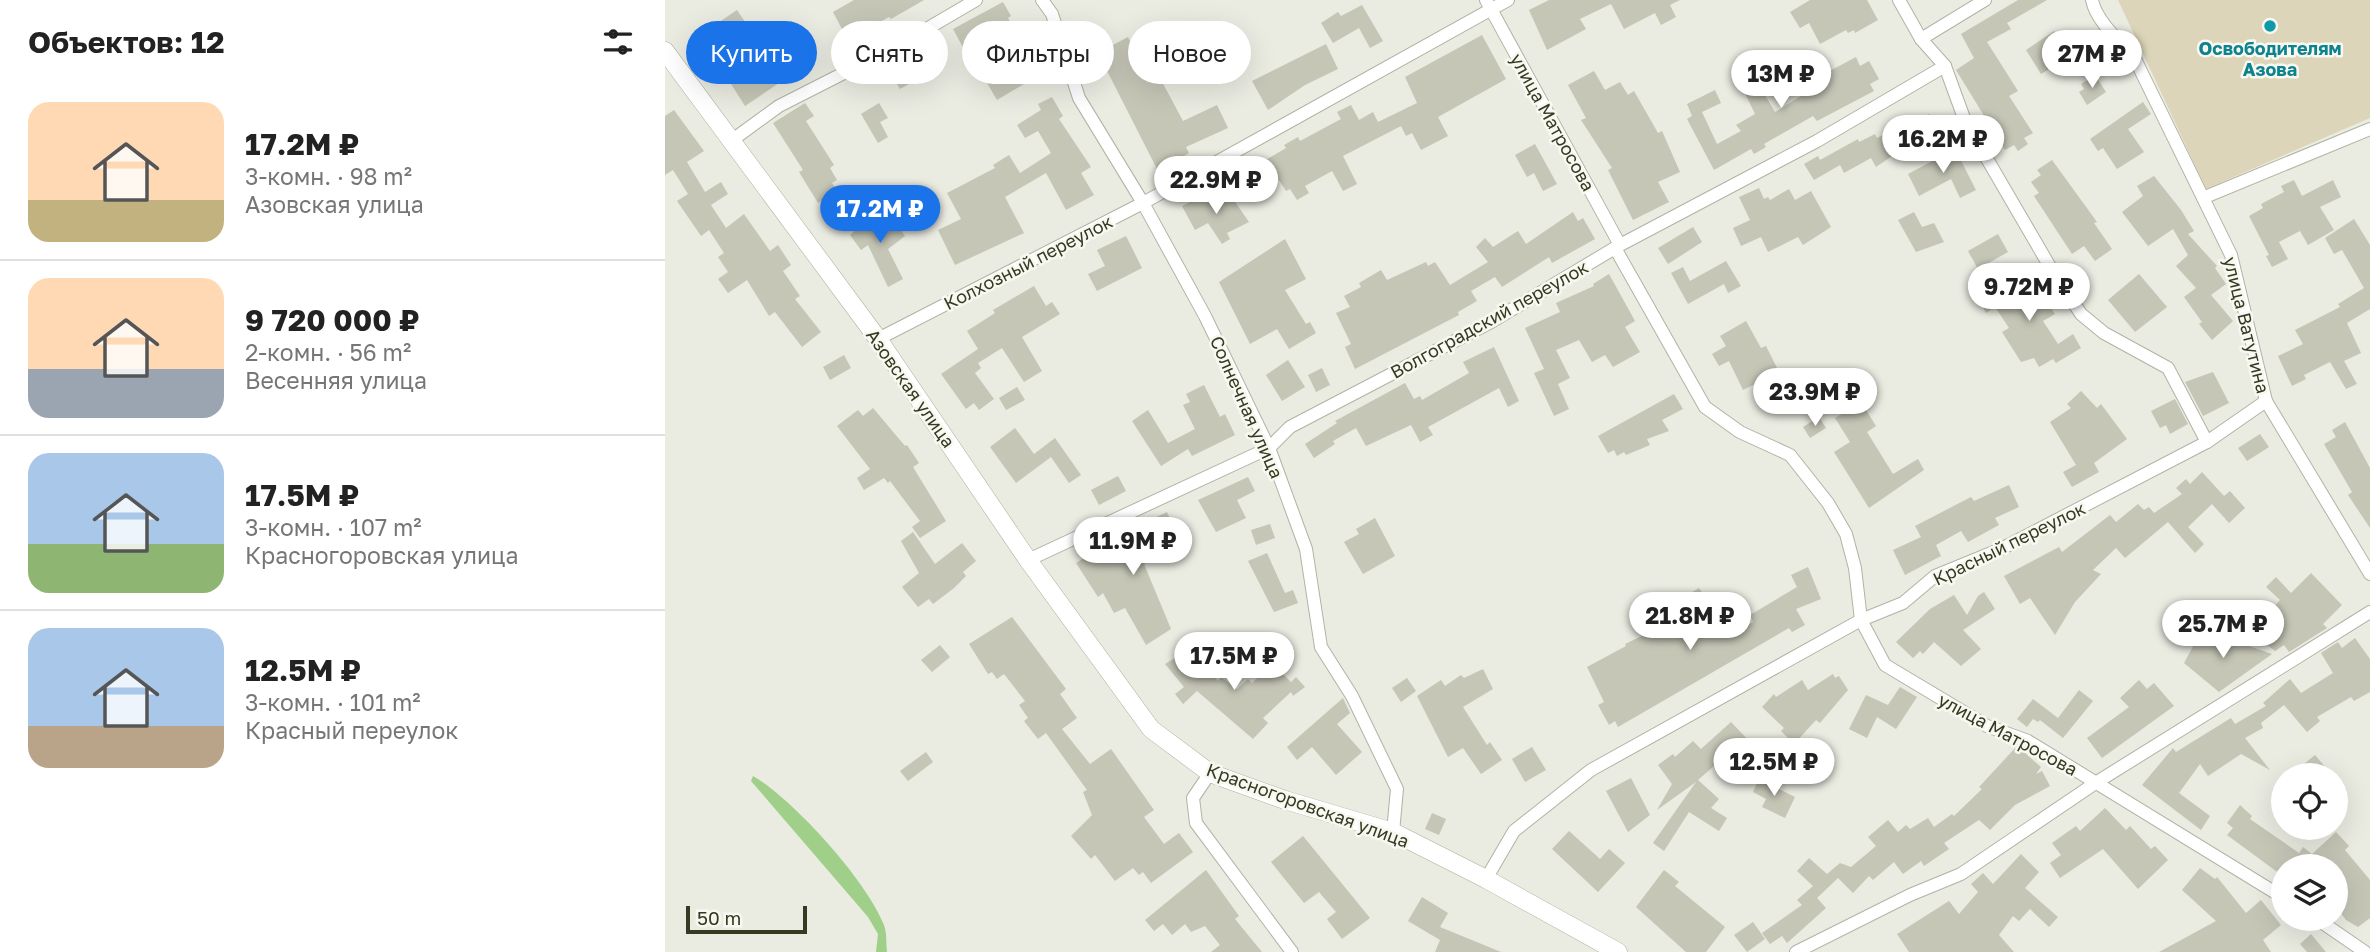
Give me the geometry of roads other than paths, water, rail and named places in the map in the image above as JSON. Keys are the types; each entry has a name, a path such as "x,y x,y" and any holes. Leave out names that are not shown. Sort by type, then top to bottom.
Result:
{"street":[{"path":"731,141 779,106 901,44 976,0"},
{"name":"Солнечная улица","path":"1042,0 1052,14 1079,98 1143,203 1205,316 1269,448 1306,549 1321,647 1352,696 1397,789 1393,832"},
{"name":"Колхозный переулок","path":"878,339 1143,203 1488,4 1507,0"},
{"path":"1899,0 1921,39 1945,66 1965,121 2053,272 2081,314 2104,333 2168,368 2207,442"},
{"path":"1921,39 1985,0"},
{"name":"улица Ватутина","path":"2092,0 2113,34 2134,57 2205,197 2231,255 2266,401 2370,574"},
{"name":"улица Матросова","path":"1488,4 1705,407 1740,432 1790,455 1828,503 1846,534 1855,568 1861,620 1885,665 1987,726 2028,741 2271,890"},
{"name":"Азовская улица","path":"665,51 878,339 1028,560 1151,729"},
{"name":"Волгоградский переулок","path":"1028,560 1269,448 1290,427 1491,322 1617,247 1817,141 1945,66"},
{"path":"2205,197 2370,129"},
{"name":"Красный переулок","path":"1486,879 1514,831 1591,770 1861,620 1903,603 1935,576 2001,549 2207,442 2266,401"},
{"path":"1796,952 1910,895 1961,874 2097,782 2370,612"},
{"name":"Красногоровская улица","path":"1151,729 1210,773 1285,800 1393,832 1486,879 1618,952"},
{"path":"1210,773 1193,798 1196,823 1292,952"},
{"path":"2334,931 2365,952"}],"place":[{"name":"Освободителям Азова","path":"2270,26"}]}
